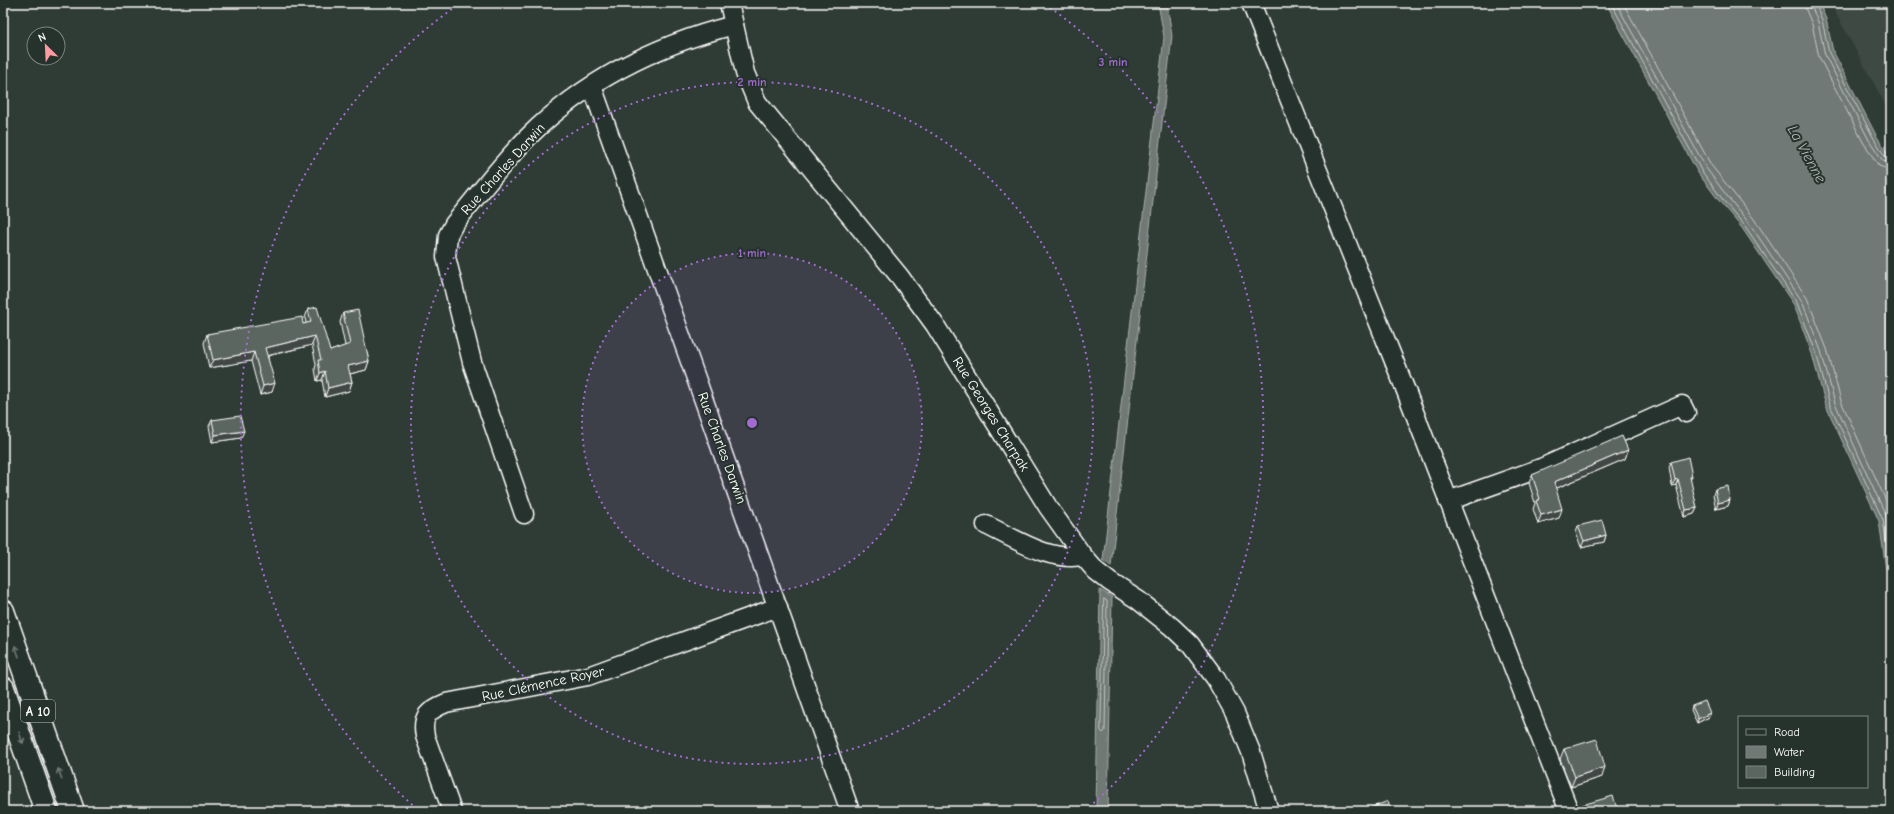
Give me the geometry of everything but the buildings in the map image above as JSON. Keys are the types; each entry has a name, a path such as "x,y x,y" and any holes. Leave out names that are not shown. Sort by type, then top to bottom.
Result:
{"highway":[{"name":"A 10","path":"3,611 73,811"},
{"name":"A 10","path":"3,688 46,811"}],"street":[{"name":"Rue Georges Charpak","path":"729,3 745,73 757,102 900,278 935,325 1048,507 1083,556 1101,574 1138,600 1172,627 1190,644 1216,679 1235,713 1251,752 1269,811"},
{"path":"1251,3 1569,811"},
{"name":"Rue Charles Darwin","path":"524,514 472,362 446,257 445,246 448,235 454,224 529,136 592,86 617,70 673,43 734,25"},
{"name":"Rue Charles Darwin","path":"592,86 850,811"},
{"path":"1448,501 1542,468 1682,405 1686,413"},
{"path":"986,525 1048,553 1072,558 1083,556"},
{"name":"Rue Clémence Royer","path":"452,811 425,736 423,725 426,716 434,708 446,704 588,676 778,607"}],"shaded area":[{"path":"1830,3 1891,3 1891,115"}],"water":[{"path":"1158,3 1167,3 1172,36 1111,566 1103,560 1164,37"},
{"name":"La Vienne","path":"1606,3 1819,3 1826,19 1833,51 1876,135 1891,158 1891,590 1886,569 1879,521 1826,406 1812,354 1794,305 1742,228 1698,173"},
{"path":"1100,590 1112,597 1108,811 1096,811"}]}
